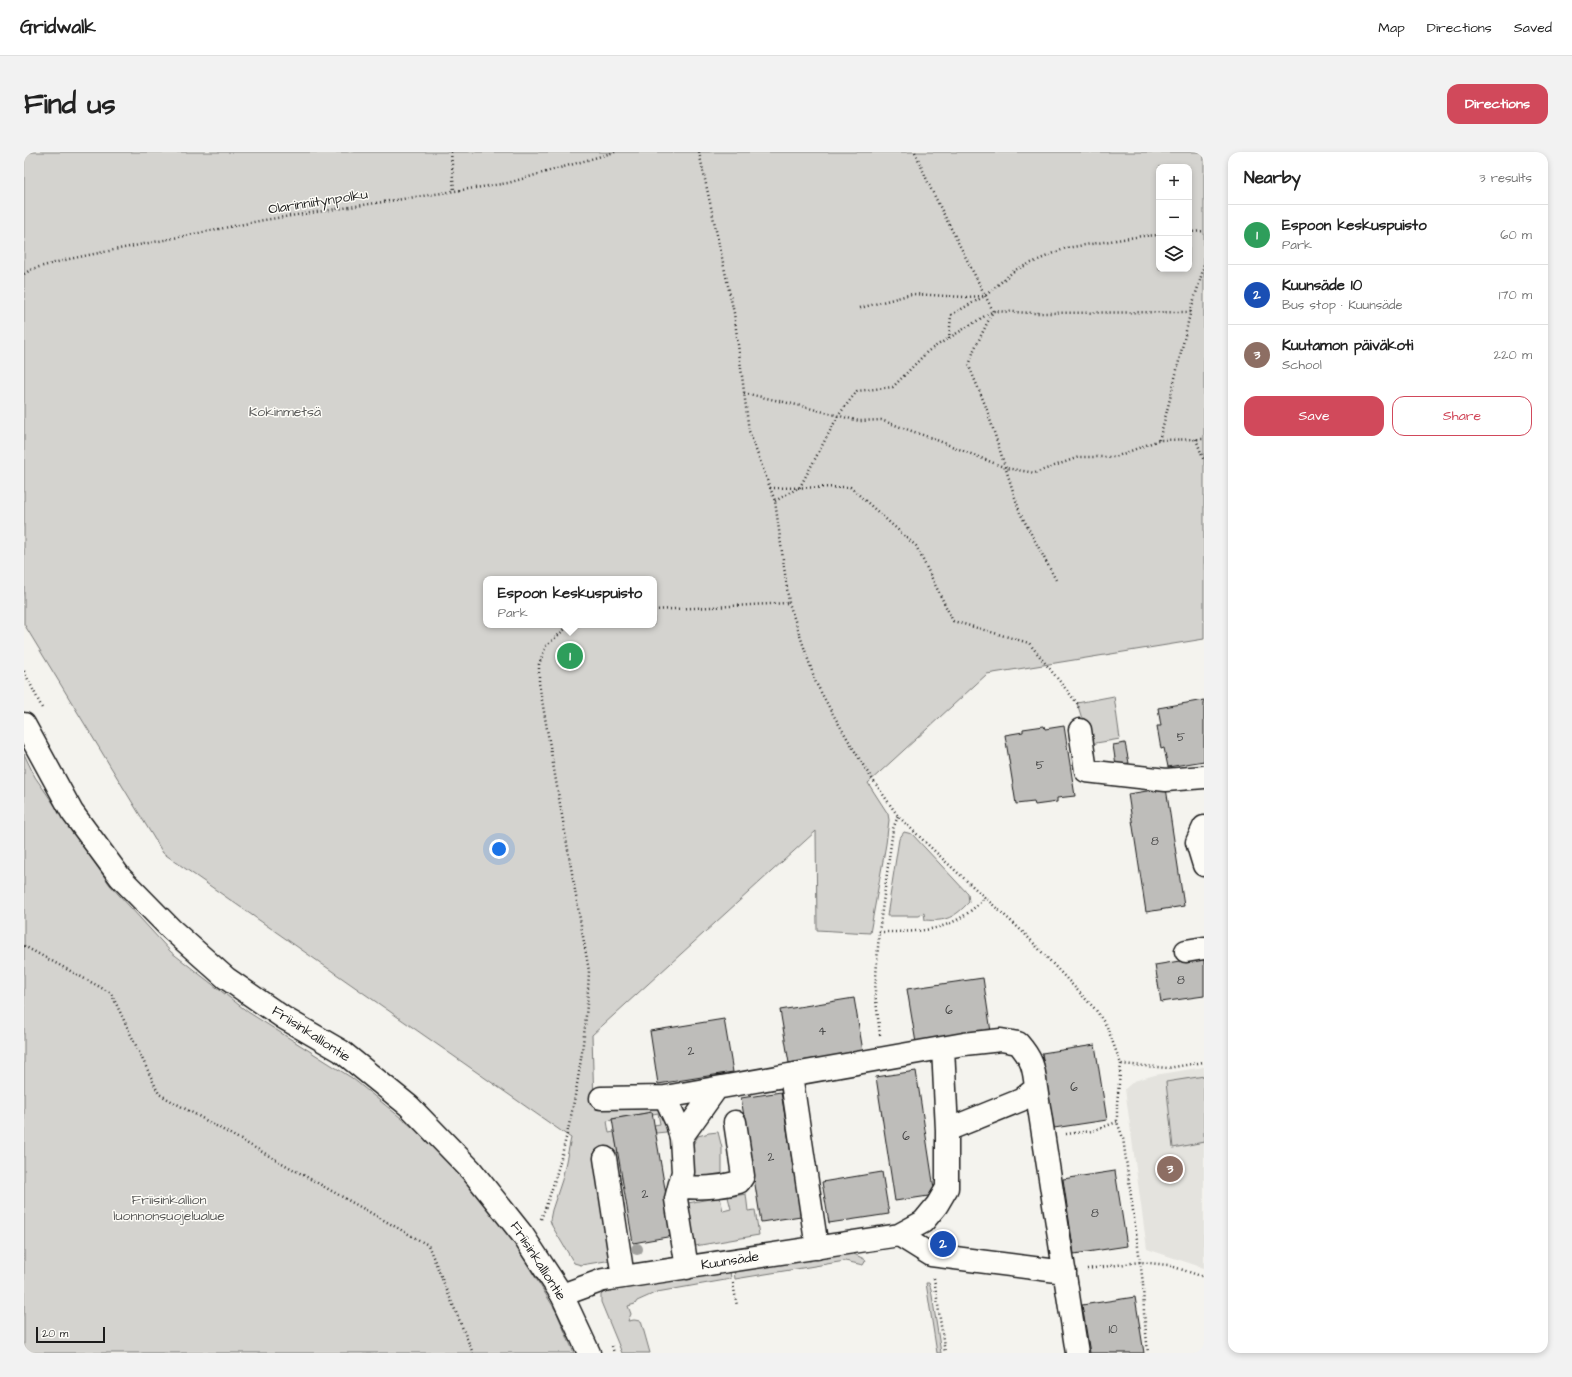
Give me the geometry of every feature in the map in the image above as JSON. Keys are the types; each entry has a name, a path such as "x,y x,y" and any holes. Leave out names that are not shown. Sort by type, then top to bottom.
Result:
{"main road":[{"path":"1081,723 1086,771 1166,780 1204,777"},
{"name":"Friisinkalliontie","path":"24,724 72,812 120,877 171,929 226,978 284,1018 341,1052 409,1106 471,1170 522,1234 562,1295 589,1353"},
{"path":"1204,827 1197,842 1204,864"},
{"path":"601,1098 665,1097 943,1048 1001,1040 1018,1043 1027,1053 1034,1067 1076,1353"},
{"name":"Kuunsäde","path":"562,1295 603,1280 899,1235 923,1222 937,1205 947,1188 947,1130 943,1048"},
{"path":"791,1075 817,1248"},
{"path":"947,1130 1021,1100 1036,1088"},
{"path":"681,1138 716,1089"},
{"path":"665,1097 677,1123 681,1138 683,1172 676,1199 687,1268"},
{"path":"679,1187 714,1187 739,1182 743,1176 735,1122"},
{"path":"605,1158 623,1277"},
{"path":"899,1235 931,1255 1065,1272"}],"path":[{"path":"451,152 454,191"},
{"name":"Olarinniitynpolku","path":"24,274 32,269 69,259 264,220 508,183 615,152"},
{"path":"699,152 734,313 749,431 775,502 789,603 816,683 866,770 898,816 1024,933 1096,1010 1107,1027 1121,1064 1117,1103 1117,1122 1123,1138 1140,1262 1148,1353"},
{"path":"915,152 930,187 993,311"},
{"path":"1192,232 1204,231"},
{"path":"949,339 950,315 985,296 1015,270 1066,248 1156,234"},
{"path":"1159,440 1172,395 1190,312 1202,275 1204,263"},
{"path":"860,308 912,294 965,297 985,296"},
{"path":"993,311 974,350 969,366 986,407 1020,513 1056,580"},
{"path":"775,502 800,487 838,416 857,391 893,387 928,351 993,311 1034,313 1190,312"},
{"path":"744,394 859,421 881,420 934,439 1006,468 1035,473 1079,457 1115,457 1159,440 1204,439"},
{"path":"1196,439 1204,461"},
{"path":"770,488 850,487 916,546 953,621 1029,643 1077,702 1081,723"},
{"path":"657,610 789,603"},
{"path":"541,1219 555,1179 575,1098 588,999 589,971 540,691 539,664 546,646 568,628"},
{"path":"882,1059 875,992 879,932 893,829 898,816"},
{"path":"879,932 910,932 943,927 964,917 985,898"},
{"path":"24,946 111,993 160,1094 428,1245 473,1353"},
{"path":"1121,1064 1168,1068 1204,1062"},
{"path":"1044,1137 1092,1131 1117,1122"},
{"path":"931,1255 946,1353"},
{"path":"1065,1272 1140,1262 1168,1265 1204,1277"},
{"path":"733,1282 737,1306"}],"shaded area":[{"path":"1204,1067 1204,1268 1147,1249 1125,1089 1134,1081 1155,1075"}],"green space":[{"name":"Kokinmetsä","path":"24,152 1204,152 1204,639 987,674 868,783 888,814 889,820 870,933 817,930 816,831 592,1035 594,1106 630,1104 649,1105 662,1109 671,1122 666,1132 656,1133 654,1125 660,1124 658,1113 653,1114 652,1112 607,1121 609,1133 614,1132 618,1152 596,1156 612,1260 581,1265 574,1263 552,1226 550,1220 552,1210 562,1180 571,1138 163,853 24,624"},
{"path":"1114,696 1120,739 1090,744 1077,703"},
{"name":"Friisinkallion luonnonsuojelualue","path":"24,754 35,777 110,885 171,952 248,1012 352,1078 433,1144 503,1225 556,1311 574,1353 24,1353"},
{"path":"904,832 912,834 968,894 969,902 954,915 939,920 925,920 924,913 919,916 887,916 899,839"},
{"path":"1204,1076 1204,1142 1173,1148 1166,1082"},
{"path":"718,1132 722,1148 722,1178 693,1177 690,1171 691,1148 698,1136"},
{"path":"746,1194 748,1211 755,1210 759,1235 695,1246 688,1203 720,1197 723,1211 731,1209 728,1197"},
{"path":"852,1253 866,1260 863,1265 845,1261 735,1279 734,1270"},
{"path":"730,1271 731,1279 657,1292 637,1301 635,1304 628,1306 631,1314 628,1321 641,1321 650,1353 622,1353 601,1302 601,1295 604,1292"},
{"path":"926,1283 929,1283 931,1289 941,1353 937,1353"}],"building":[{"path":"1204,700 1204,761 1168,767 1164,748 1161,749 1157,726 1161,726 1158,708"},
{"path":"1044,726 1045,729 1064,726 1075,796 1057,798 1057,802 1035,805 1034,802 1016,804 1005,735 1023,732 1023,729"},
{"path":"1125,743 1129,763 1116,765 1113,745"},
{"path":"1166,788 1184,906 1146,912 1128,794"},
{"path":"1204,957 1204,996 1161,1002 1155,965"},
{"path":"983,978 991,1032 916,1043 907,989"},
{"path":"854,998 863,1051 789,1063 780,1010"},
{"path":"724,1019 733,1072 658,1084 650,1031"},
{"path":"1095,1045 1107,1120 1054,1128 1042,1053"},
{"path":"916,1071 935,1195 895,1201 876,1077"},
{"path":"781,1092 801,1216 761,1222 741,1098"},
{"path":"652,1112 673,1236 633,1243 612,1119"},
{"path":"1115,1171 1127,1246 1074,1254 1063,1179"},
{"path":"882,1172 889,1214 829,1223 822,1182"},
{"path":"1135,1297 1144,1353 1090,1353 1082,1305"}],"place":[{"name":"Espoon keskuspuisto","path":"570,656"},
{"name":"Kuutamon päiväkoti","path":"1170,1169"},
{"name":"Kuunsäde 10","path":"943,1244"}]}
